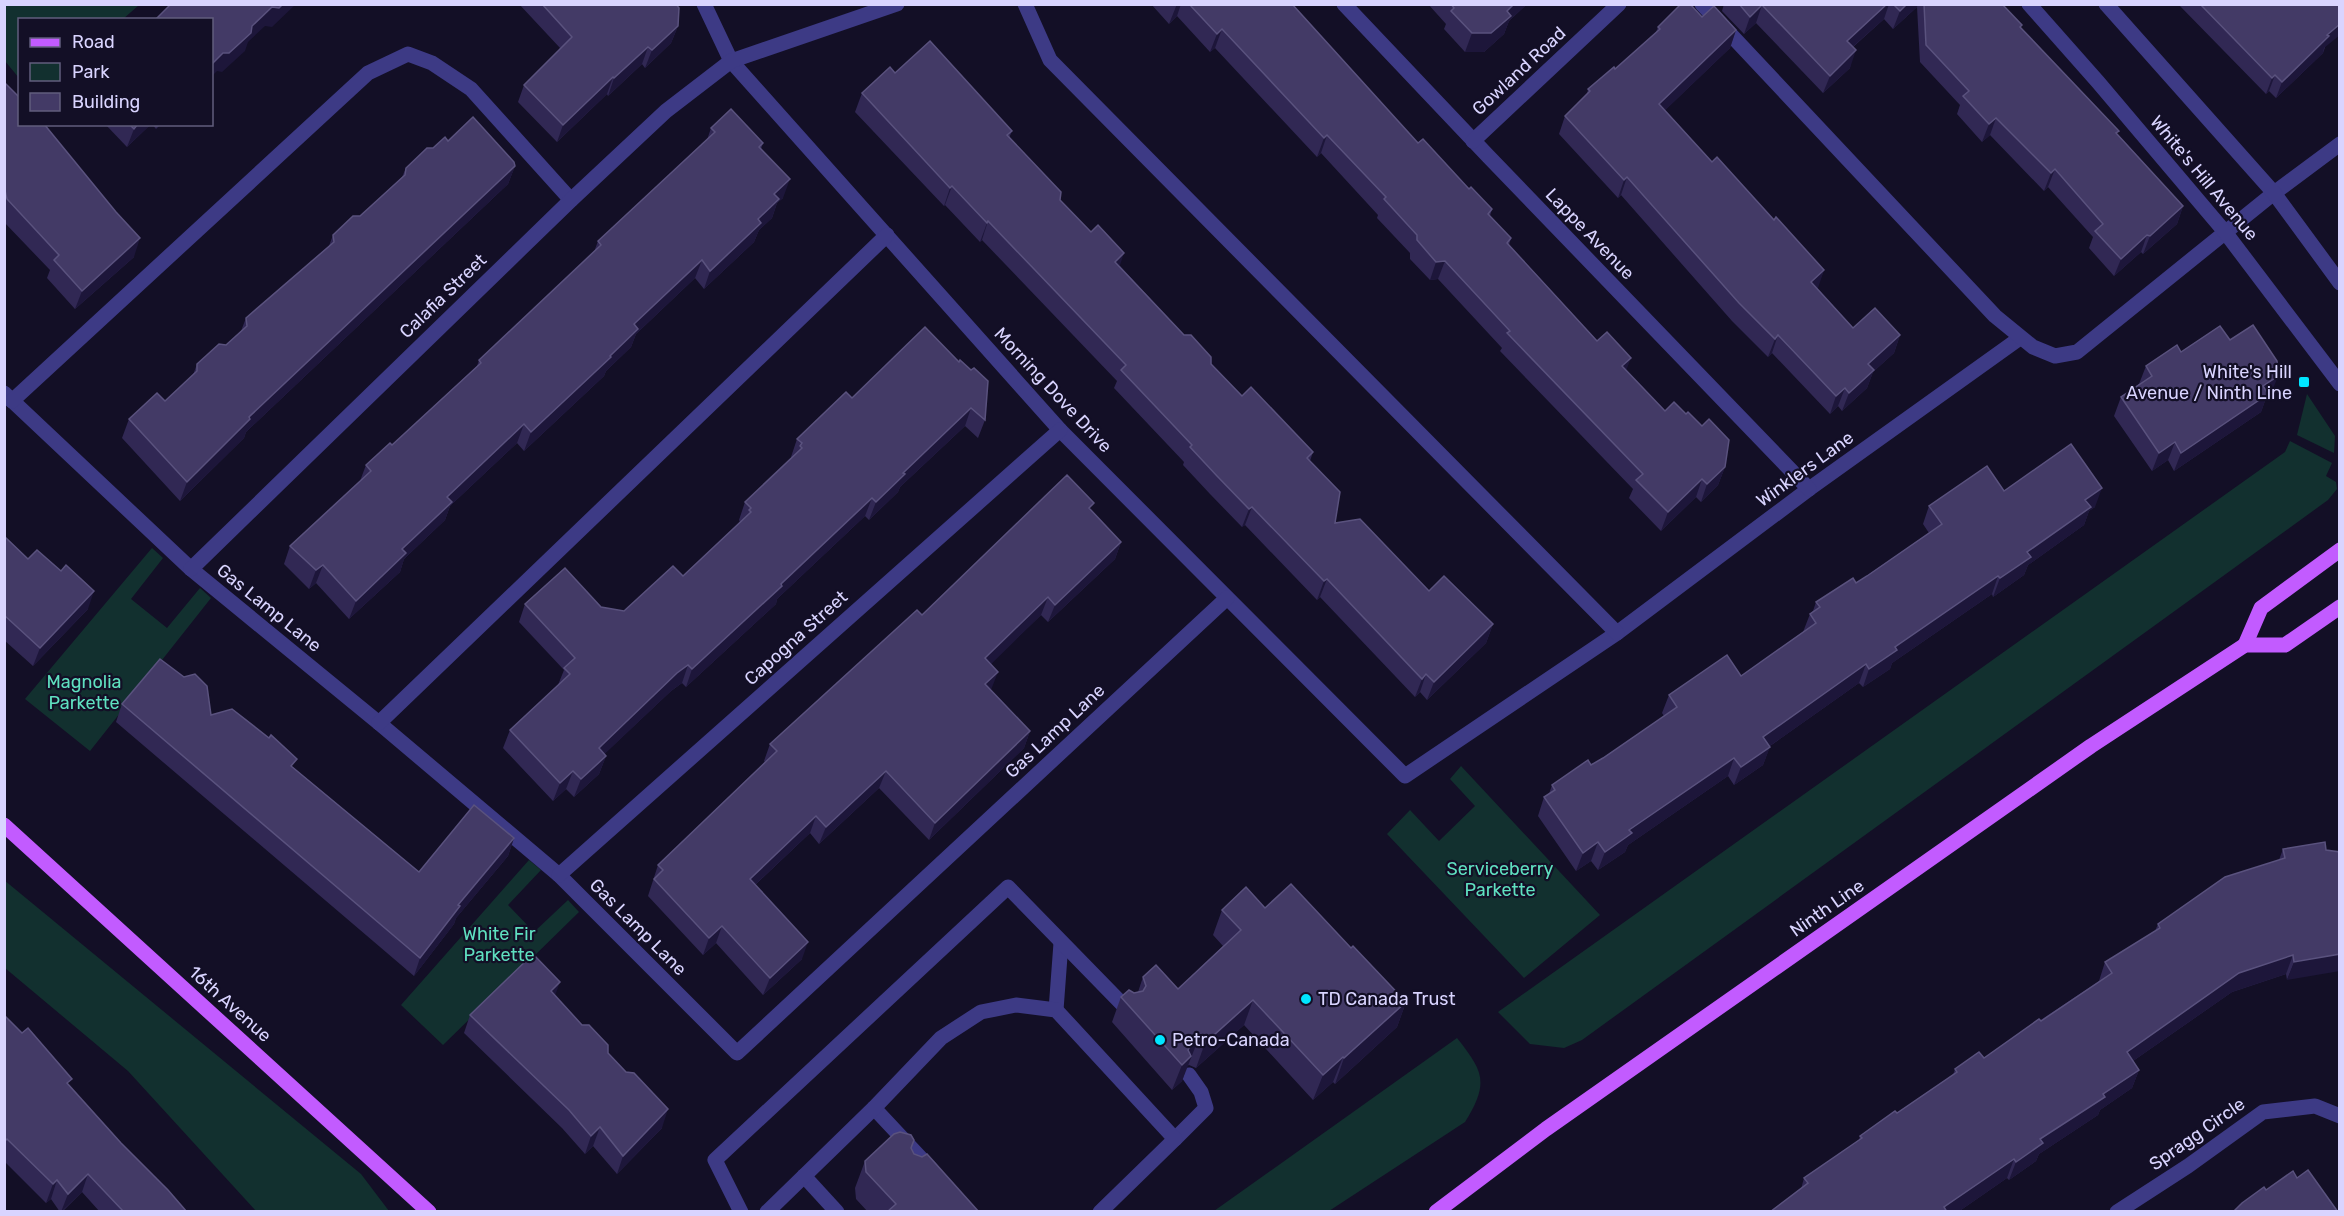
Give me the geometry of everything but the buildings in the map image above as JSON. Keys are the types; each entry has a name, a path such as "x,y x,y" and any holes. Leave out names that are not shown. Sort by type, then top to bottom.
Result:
{"main road":[{"path":"2340,550 2261,608 2245,645 2285,645 2340,607"},
{"name":"Ninth Line","path":"1436,1212 1546,1129 1996,812 2091,746 2245,645"},
{"name":"16th Avenue","path":"4,825 429,1212"}],"street":[{"name":"Morning Dove Drive","path":"705,4 731,61 1059,430 1405,776"},
{"name":"Calafia Street","path":"191,569 571,200 666,111 731,61 897,4"},
{"path":"1024,4 1050,60 1617,633"},
{"name":"Lappe Avenue","path":"1344,4 1809,489"},
{"name":"Gowland Road","path":"1473,141 1619,4"},
{"path":"1702,4 1995,316 2033,347 2055,356 2078,352 2224,232 2340,144"},
{"name":"White's Hill Avenue","path":"2029,4 2224,232 2340,384"},
{"path":"2106,4 2274,193 2340,283"},
{"path":"8,397 369,73 408,54 432,63 471,89 571,200"},
{"path":"379,723 887,235"},
{"name":"Winklers Lane","path":"1405,776 1617,633 1809,489 2020,338"},
{"name":"Gas Lamp Lane","path":"8,397 191,569 559,875 737,1053 1227,598"},
{"name":"Capogna Street","path":"559,875 1059,430"},
{"path":"741,1212 715,1160 1008,887 1127,1009"},
{"path":"1056,1010 1061,943"},
{"path":"767,1212 874,1108 940,1038 981,1012 1016,1005 1056,1010 1175,1139"},
{"path":"1100,1212 1206,1108 1201,1092 1189,1075"},
{"name":"Spragg Circle","path":"2117,1212 2188,1166 2263,1112 2315,1106 2340,1116"},
{"path":"874,1108 940,1178"},
{"path":"911,1174 925,1162"},
{"path":"804,1176 837,1212"}],"green space":[{"path":"5,4 139,5 124,18 18,18 18,77 5,61"},
{"path":"2307,394 2335,436 2334,453 2297,435"},
{"path":"2290,441 2332,463 2326,476 2336,482 2337,489 2328,500 1582,1040 1564,1048 1530,1044 1498,1012 2285,452"},
{"name":"Magnolia Parkette","path":"152,548 163,558 131,599 167,628 200,588 211,598 90,751 25,699"},
{"name":"Serviceberry Parkette","path":"1461,766 1600,915 1524,978 1387,834 1410,810 1439,841 1475,806 1450,779"},
{"name":"White Fir Parkette","path":"529,860 541,870 508,905 534,932 568,900 579,912 443,1045 401,1005"},
{"path":"4,880 361,1174 389,1211 256,1211 128,1071 5,968"},
{"path":"1457,1038 1473,1060 1480,1078 1478,1097 1465,1122 1329,1211 1214,1211"}],"place":[{"name":"White's Hill Avenue / Ninth Line","path":"2304,382"},
{"name":"TD Canada Trust","path":"1306,999"},
{"name":"Petro-Canada","path":"1160,1040"}]}
